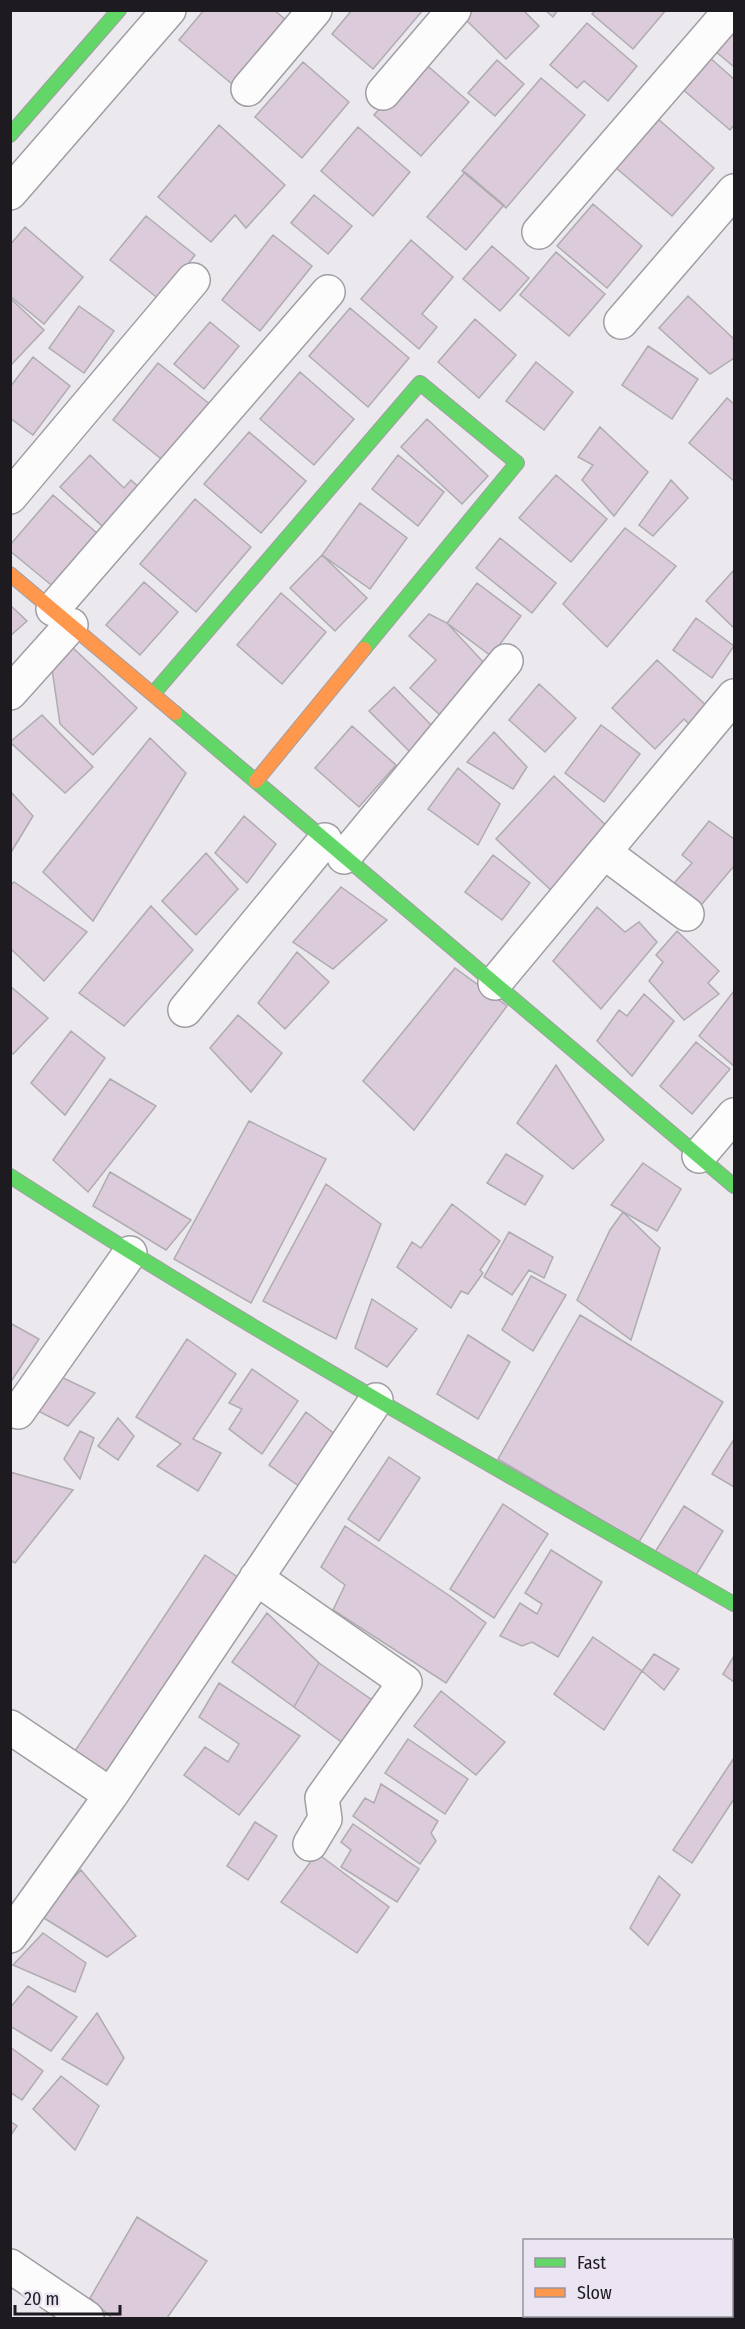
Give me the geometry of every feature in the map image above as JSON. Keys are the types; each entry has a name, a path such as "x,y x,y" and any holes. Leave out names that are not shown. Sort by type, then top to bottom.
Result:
{"street":[{"path":"10,135 119,10"},
{"path":"10,193 169,10"},
{"path":"248,89 315,10"},
{"path":"383,93 454,10"},
{"path":"539,232 731,10"},
{"path":"621,322 735,191"},
{"path":"10,497 193,279"},
{"path":"10,693 62,617 328,292"},
{"path":"153,694 420,383 517,463 256,781"},
{"path":"10,574 735,1186"},
{"path":"185,1010 506,661"},
{"path":"495,983 735,696"},
{"path":"604,852 687,914"},
{"path":"699,1156 735,1115"},
{"path":"10,1176 130,1253 376,1400 732,1598"},
{"path":"18,1412 130,1253"},
{"path":"10,1936 111,1795 376,1400"},
{"path":"256,1578 405,1682 329,1767 321,1798 325,1820 310,1844"},
{"path":"10,1727 111,1795"},
{"path":"10,2266 87,2319"}],"building":[{"path":"204,10 274,10 285,19 232,84 179,40"},
{"path":"352,10 423,10 373,69 332,34"},
{"path":"473,10 523,10 539,26 506,59 465,19"},
{"path":"545,10 558,10 553,17"},
{"path":"596,10 666,10 633,49 592,14"},
{"path":"587,23 637,66 608,101 584,81 577,88 550,65"},
{"path":"734,27 734,67 715,51"},
{"path":"709,57 734,79 734,125 730,130 681,88"},
{"path":"497,60 524,84 495,116 468,93"},
{"path":"422,61 469,102 421,156 374,115"},
{"path":"303,62 349,102 302,158 255,117"},
{"path":"541,78 585,115 506,208 462,171"},
{"path":"657,118 714,168 672,216 615,167"},
{"path":"219,125 285,185 246,228 235,215 211,242 158,197"},
{"path":"358,127 410,172 373,216 321,171"},
{"path":"465,172 504,205 466,250 427,217"},
{"path":"314,195 352,226 328,254 291,223"},
{"path":"593,204 642,246 607,288 557,246"},
{"path":"146,216 195,255 160,300 110,260"},
{"path":"25,227 83,277 44,324 10,296 10,245"},
{"path":"273,235 312,266 260,331 222,300"},
{"path":"411,240 453,277 422,314 437,327 419,349 361,299"},
{"path":"492,246 529,278 500,311 463,279"},
{"path":"556,252 605,294 569,336 520,295"},
{"path":"688,296 734,339 734,358 710,374 659,328"},
{"path":"10,298 44,330 10,366"},
{"path":"79,306 114,331 84,373 49,348"},
{"path":"350,308 409,358 368,407 309,356"},
{"path":"475,319 516,355 479,398 438,362"},
{"path":"210,322 239,346 204,389 174,364"},
{"path":"648,346 698,379 672,419 622,385"},
{"path":"33,357 70,386 33,435 10,418 10,387"},
{"path":"536,362 573,392 544,430 506,401"},
{"path":"158,363 211,405 165,462 113,420"},
{"path":"300,372 354,419 314,465 260,419"},
{"path":"727,398 734,404 734,481 689,443"},
{"path":"427,419 488,476 462,504 401,447"},
{"path":"600,427 648,472 614,516 582,480 593,465 578,457"},
{"path":"249,432 306,481 261,533 204,484"},
{"path":"90,455 124,488 131,480 151,498 115,538 60,487"},
{"path":"398,455 444,492 418,526 372,489"},
{"path":"556,475 607,519 571,562 519,518"},
{"path":"671,480 688,498 653,536 639,525"},
{"path":"53,495 105,540 61,593 10,551 10,545"},
{"path":"195,499 251,547 196,612 140,564"},
{"path":"360,503 407,538 370,589 322,555"},
{"path":"625,528 676,566 607,647 563,604"},
{"path":"500,538 556,583 532,613 476,568"},
{"path":"322,555 367,598 335,631 290,588"},
{"path":"734,570 734,628 706,601"},
{"path":"144,582 178,612 140,655 106,625"},
{"path":"477,583 521,616 491,656 447,623"},
{"path":"281,593 326,632 282,684 237,645"},
{"path":"10,605 27,621 10,636"},
{"path":"429,614 447,623 485,664 440,715 410,688 436,660 409,636"},
{"path":"696,618 734,646 712,678 673,650"},
{"path":"72,647 137,708 93,755 60,724 52,669"},
{"path":"657,660 709,708 691,726 684,719 655,749 612,708"},
{"path":"539,684 576,718 545,752 509,720"},
{"path":"394,687 436,730 412,754 369,711"},
{"path":"42,715 93,767 65,793 10,742"},
{"path":"601,725 640,754 604,802 565,773"},
{"path":"352,726 396,765 359,807 315,768"},
{"path":"494,732 527,767 513,789 467,762"},
{"path":"150,738 186,773 93,921 43,872"},
{"path":"458,768 500,804 478,845 428,809"},
{"path":"554,776 611,830 553,892 496,839"},
{"path":"10,791 33,816 10,854"},
{"path":"244,816 276,844 247,883 215,853"},
{"path":"709,821 734,839 734,866 697,910 668,890 692,863 682,855"},
{"path":"206,853 238,889 196,935 162,901"},
{"path":"493,855 530,883 502,920 465,892"},
{"path":"14,882 87,932 44,981 10,948 10,886"},
{"path":"341,887 387,920 333,969 293,942"},
{"path":"151,906 193,950 124,1026 79,993"},
{"path":"597,907 625,932 639,922 657,942 601,1009 553,961"},
{"path":"677,931 719,971 708,983 719,994 684,1020 649,981 663,962 656,955"},
{"path":"297,952 329,982 285,1029 258,1003"},
{"path":"455,968 507,1006 414,1130 363,1081"},
{"path":"10,986 48,1018 13,1054 10,1052"},
{"path":"734,991 734,1066 699,1036"},
{"path":"644,994 674,1021 632,1076 597,1041 619,1010 627,1016"},
{"path":"238,1015 282,1053 251,1092 210,1048"},
{"path":"71,1031 105,1058 65,1115 31,1083"},
{"path":"696,1042 730,1069 692,1114 660,1086"},
{"path":"556,1065 604,1140 573,1169 517,1123"},
{"path":"110,1079 156,1106 88,1192 53,1160"},
{"path":"249,1121 326,1159 251,1303 174,1259"},
{"path":"506,1154 543,1176 525,1205 487,1183"},
{"path":"643,1163 681,1189 657,1231 611,1205"},
{"path":"110,1172 191,1220 166,1250 93,1206"},
{"path":"326,1184 381,1224 336,1339 263,1301"},
{"path":"452,1204 500,1241 480,1270 483,1273 468,1294 461,1291 451,1308 397,1267 412,1242 421,1248"},
{"path":"623,1212 660,1248 631,1340 577,1300 610,1230"},
{"path":"509,1232 553,1257 544,1278 529,1270 512,1295 484,1277"},
{"path":"531,1276 566,1295 533,1351 502,1330"},
{"path":"372,1299 417,1329 387,1367 355,1348"},
{"path":"580,1315 723,1402 639,1542 498,1459"},
{"path":"10,1323 39,1339 10,1383"},
{"path":"468,1335 510,1362 478,1419 437,1394"},
{"path":"187,1339 236,1374 193,1439 221,1453 198,1491 157,1466 181,1444 136,1417"},
{"path":"252,1369 298,1401 262,1454 229,1429 242,1409 229,1403"},
{"path":"57,1375 95,1393 68,1426 38,1411"},
{"path":"306,1412 336,1435 303,1489 269,1465"},
{"path":"118,1418 134,1436 118,1460 98,1446"},
{"path":"80,1431 94,1438 80,1479 64,1459"},
{"path":"734,1439 734,1487 712,1474"},
{"path":"389,1457 420,1478 379,1541 348,1519"},
{"path":"10,1472 73,1490 15,1563 10,1560"},
{"path":"503,1504 548,1534 494,1618 450,1589"},
{"path":"684,1506 723,1531 696,1575 655,1552"},
{"path":"345,1526 450,1596 486,1623 446,1683 333,1610 345,1585 321,1567"},
{"path":"551,1550 602,1582 558,1657 532,1642 522,1646 500,1636 520,1603 537,1614 542,1604 525,1593"},
{"path":"205,1555 245,1582 107,1788 69,1760"},
{"path":"267,1613 319,1663 294,1707 232,1662"},
{"path":"593,1637 642,1671 604,1730 554,1694"},
{"path":"654,1654 679,1669 664,1690 642,1671"},
{"path":"734,1656 734,1682 723,1674"},
{"path":"319,1663 385,1709 351,1749 294,1707"},
{"path":"219,1683 300,1736 239,1815 184,1775 205,1747 228,1762 239,1744 199,1717"},
{"path":"441,1691 505,1742 476,1775 414,1726"},
{"path":"408,1739 468,1779 445,1814 385,1773"},
{"path":"734,1758 734,1799 692,1863 673,1850"},
{"path":"381,1784 438,1821 431,1833 436,1841 420,1864 353,1816 365,1798 374,1803"},
{"path":"255,1822 277,1836 248,1880 227,1866"},
{"path":"353,1824 419,1869 397,1902 341,1867 351,1850 341,1842"},
{"path":"317,1853 389,1907 357,1953 281,1902"},
{"path":"81,1870 136,1936 107,1957 39,1915"},
{"path":"659,1876 680,1895 648,1945 630,1928"},
{"path":"43,1933 86,1963 75,1992 13,1965"},
{"path":"28,1986 77,2017 51,2051 10,2026 10,2008"},
{"path":"97,2013 124,2058 107,2085 62,2059"},
{"path":"10,2047 43,2071 22,2100 10,2092"},
{"path":"61,2076 99,2106 75,2150 33,2109"},
{"path":"10,2121 17,2126 10,2137"},
{"path":"137,2217 207,2261 167,2318 112,2318 90,2298"}],"traffic: fast":[{"path":"10,135 119,10"},
{"path":"153,694 420,383 517,463 364,649"},
{"path":"175,713 734,1186"},
{"path":"10,1176 278,1342 734,1604"}],"traffic: slow":[{"path":"10,574 175,713"},
{"path":"256,781 364,649"}]}
